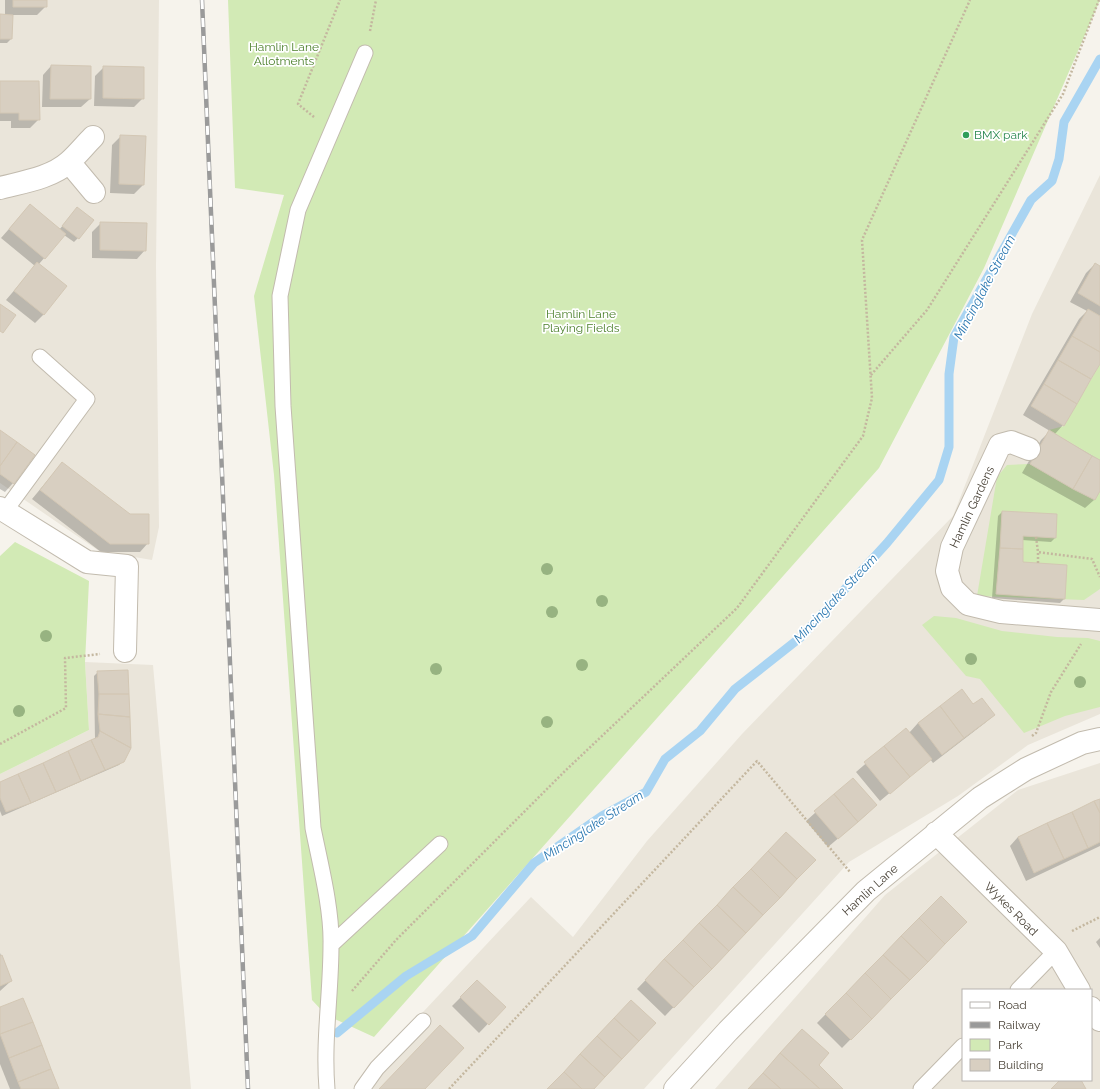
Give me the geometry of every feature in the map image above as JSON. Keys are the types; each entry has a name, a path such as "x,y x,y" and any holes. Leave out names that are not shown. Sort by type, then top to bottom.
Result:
{"street":[{"path":"0,188 55,171 69,162 93,137"},
{"path":"69,162 94,192"},
{"name":"Hamlin Gardens","path":"1029,450 1010,442 1000,445 952,547 947,571 952,588 968,604 1001,612 1098,620"},
{"path":"2,512 87,562 127,566 125,651"},
{"name":"Hamlin Lane","path":"675,1089 728,1031 866,891 936,833 980,798 1031,766 1082,743 1100,739"},
{"name":"Wykes Road","path":"936,833 1056,952 1078,989"},
{"path":"1092,1009 1100,1020"}],"lane":[{"path":"327,1089 324,1058 332,944 325,893 313,828 284,414 280,296 298,210 365,53"},
{"path":"2,512 87,399 40,357"},
{"path":"332,944 440,844"},
{"path":"1019,989 1056,952"},
{"path":"362,1089 377,1068 423,1021"},
{"path":"921,1089 962,1047"}],"path":[{"path":"316,119 298,104 340,0"},
{"path":"365,53 376,0"},
{"path":"327,1021 407,929 565,771 737,608 863,436 872,398 862,240 970,0"},
{"path":"871,375 927,310 1063,94 1099,0"},
{"path":"1036,537 1038,563"},
{"path":"1038,552 1092,559 1100,577"},
{"path":"1031,766 1020,743 1036,733 1051,692 1098,620"},
{"path":"0,744 66,708 65,658 125,651"},
{"path":"449,1089 757,761 866,891"}],"shaded area":[{"path":"0,0 159,0 156,266 159,527 152,560 99,551 0,483"},
{"path":"1100,175 1100,714 1028,745 958,796 849,862 644,1089 356,1089 356,1086 424,1011 531,897 573,937 647,841 742,734 953,516 1032,314"},
{"path":"85,662 153,665 191,1089 0,1089 0,774 89,730"},
{"path":"1100,763 1100,1089 715,1089 885,895 1018,790"}],"green space":[{"name":"Hamlin Lane Playing Fields","path":"228,0 1100,0 984,268 879,468 374,1037 326,1015 312,1000 274,475 254,296 284,195 235,188"},
{"path":"1100,364 1100,460 1049,430 1064,426"},
{"path":"1030,464 1094,500 1100,491 1100,589 1084,600 977,596 997,477 1007,465"},
{"path":"15,542 89,581 85,662 89,730 0,774 0,556"},
{"path":"934,616 956,618 1002,631 1057,637 1088,638 1100,641 1100,707 1065,716 1024,733 980,679 966,676 922,625"}],"building":[{"path":"13,0 47,0 47,7 13,7"},
{"path":"0,14 13,15 12,39 0,39"},
{"path":"51,65 91,66 91,99 50,99"},
{"path":"103,66 144,67 144,99 103,98"},
{"path":"0,81 39,81 40,120 19,120 19,113 0,113"},
{"path":"120,135 146,136 144,185 119,184"},
{"path":"30,204 66,234 45,259 9,229"},
{"path":"77,207 94,220 79,239 62,226"},
{"path":"100,222 147,223 146,251 100,250"},
{"path":"37,262 67,286 44,315 14,291"},
{"path":"1095,263 1100,266 1100,306 1078,293"},
{"path":"0,304 16,315 3,333 0,331"},
{"path":"1088,309 1100,316 1100,352 1072,336"},
{"path":"1072,336 1100,352 1100,364 1091,379 1058,360"},
{"path":"1058,360 1091,379 1077,404 1044,384"},
{"path":"1044,384 1077,404 1064,426 1031,406"},
{"path":"0,430 17,442 0,466"},
{"path":"1049,430 1092,456 1073,489 1030,464"},
{"path":"17,442 35,455 14,484 0,474 0,466"},
{"path":"1092,456 1100,460 1100,491 1095,500 1073,489"},
{"path":"62,462 130,514 149,514 149,544 110,544 40,490"},
{"path":"1002,511 1057,514 1056,538 1023,536 1023,549 1000,548"},
{"path":"1000,548 1023,549 1023,562 1067,565 1065,599 996,594"},
{"path":"128,670 129,694 99,694 97,671"},
{"path":"962,689 973,704 982,698 995,715 964,738 940,706"},
{"path":"99,694 129,694 130,717 98,714"},
{"path":"940,706 964,738 942,755 918,723"},
{"path":"98,714 130,717 131,748 100,731"},
{"path":"906,728 932,759 910,777 884,746"},
{"path":"100,731 131,748 124,762 105,770 91,740 98,737"},
{"path":"91,740 105,770 81,781 68,751"},
{"path":"884,746 910,777 890,794 864,762"},
{"path":"68,751 81,781 56,792 43,763"},
{"path":"43,763 56,792 31,803 18,774"},
{"path":"18,774 31,803 6,812 0,798 0,782"},
{"path":"853,778 877,805 858,822 834,794"},
{"path":"834,794 858,822 838,839 814,811"},
{"path":"1100,799 1100,813 1094,801"},
{"path":"1094,801 1100,813 1100,842 1088,848 1072,812"},
{"path":"1072,812 1088,848 1064,859 1047,823"},
{"path":"1047,823 1064,859 1034,873 1018,837"},
{"path":"786,832 816,860 797,879 768,851"},
{"path":"768,851 797,879 780,898 751,869"},
{"path":"751,869 780,898 763,915 733,887"},
{"path":"733,887 763,915 746,933 717,905"},
{"path":"941,896 967,922 945,944 919,918"},
{"path":"717,905 746,933 729,951 699,923"},
{"path":"919,918 945,944 928,962 901,936"},
{"path":"699,923 729,951 712,969 683,940"},
{"path":"901,936 928,962 910,980 883,955"},
{"path":"683,940 712,969 694,987 664,959"},
{"path":"2,955 12,981 0,986 0,956"},
{"path":"883,955 910,980 891,999 865,973"},
{"path":"664,959 694,987 674,1008 645,980"},
{"path":"865,973 891,999 872,1019 846,993"},
{"path":"477,980 506,1007 489,1025 460,997"},
{"path":"846,993 872,1019 851,1040 825,1014"},
{"path":"23,998 33,1022 0,1034 0,1007"},
{"path":"631,1000 656,1023 639,1041 614,1018"},
{"path":"614,1018 639,1041 622,1059 597,1036"},
{"path":"33,1022 42,1045 9,1058 0,1034"},
{"path":"440,1025 464,1048 425,1089 379,1089"},
{"path":"802,1029 829,1053 819,1065 843,1089 820,1089 780,1053"},
{"path":"597,1036 622,1059 605,1077 580,1054"},
{"path":"42,1045 51,1069 18,1082 9,1058"},
{"path":"780,1053 820,1089 781,1089 763,1073"},
{"path":"580,1054 605,1077 594,1089 582,1089 564,1072"},
{"path":"51,1069 59,1089 21,1089 18,1082"},
{"path":"564,1072 582,1089 547,1089"},
{"path":"763,1073 781,1089 748,1089"},
{"path":"1059,1081 1082,1081 1086,1089 1051,1089"}],"waterway":[{"name":"Mincinglake Stream","path":"337,1033 406,976 472,936 534,863 602,816 646,792 665,759 700,731 735,689 801,637 887,543 939,480 949,447 949,374 954,337 1031,200 1052,181 1059,159 1064,122 1100,59"}],"railway":[{"path":"202,0 248,1089"}],"place":[{"name":"BMX park","path":"966,135"}],"park label":[{"name":"Hamlin Lane Allotments","path":"284,54"}]}
